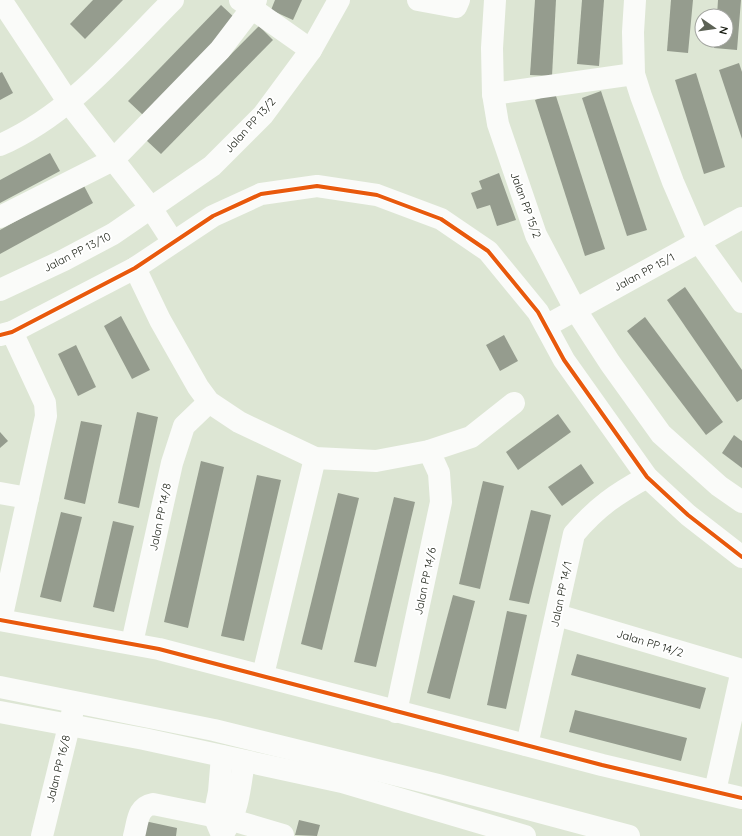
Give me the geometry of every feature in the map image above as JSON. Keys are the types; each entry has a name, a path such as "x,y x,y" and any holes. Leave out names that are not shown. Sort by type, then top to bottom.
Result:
{"street":[{"path":"2,0 69,103 151,208 173,242"},
{"path":"0,145 11,140 69,103 174,0"},
{"name":"Jalan PP 13/2","path":"151,208 212,166 263,115 311,50 339,0"},
{"path":"418,0 449,7 456,7 459,0"},
{"name":"Jalan PP 15/2","path":"495,0 492,48 493,94 498,124 536,235 575,309 610,363 661,434 719,486 742,502"},
{"path":"635,0 633,32 634,74 673,182 699,242 742,302"},
{"path":"0,217 113,160 220,50 249,3 311,50"},
{"path":"493,94 634,74"},
{"path":"742,556 688,516 646,477 564,360 538,312 488,251 441,219 377,195 317,186 261,194 213,216 136,268 6,333 45,403 46,416 0,620 132,643 263,675 396,712 602,765 742,798"},
{"name":"Jalan PP 13/10","path":"0,290 64,260 113,234 151,208"},
{"name":"Jalan PP 15/1","path":"546,326 742,218"},
{"path":"136,268 160,320 198,387 209,402 239,422 315,458 376,461 429,451 471,437 514,403"},
{"name":"Jalan PP 14/8","path":"132,643 172,463 184,426 209,402"},
{"name":"Jalan PP 14/6","path":"396,712 442,502 439,473 429,451"},
{"path":"263,675 315,458"},
{"name":"Jalan PP 14/1","path":"527,745 574,534 591,514 617,494 646,477"},
{"path":"0,492 28,498"},
{"name":"Jalan PP 14/2","path":"557,615 742,670"},
{"path":"715,791 742,670"},
{"path":"0,687 214,730 438,785 628,836"},
{"name":"Jalan PP 16/8","path":"42,836 75,701"},
{"path":"0,712 244,760 342,782 525,836"},
{"path":"214,730 244,760"},
{"path":"222,756 219,792 222,827"},
{"path":"222,827 239,796 244,760"},
{"path":"134,836 141,810 146,805 153,804 222,827 283,835"}],"building":[{"path":"93,0 123,0 85,39 70,24"},
{"path":"275,0 302,0 293,20 271,10"},
{"path":"535,0 556,0 552,76 530,75"},
{"path":"582,0 604,0 599,66 577,64"},
{"path":"671,0 693,0 688,53 667,51"},
{"path":"718,0 741,0 737,50 714,48 734,48 734,8 718,8"},
{"path":"221,5 236,19 143,115 128,101"},
{"path":"259,26 273,40 161,154 146,140"},
{"path":"739,63 742,72 742,139 719,70"},
{"path":"2,72 13,93 0,100 0,73"},
{"path":"696,73 725,167 704,174 675,80"},
{"path":"601,91 647,230 627,236 582,98"},
{"path":"555,93 605,249 585,256 535,100"},
{"path":"50,153 60,171 0,203 0,180"},
{"path":"499,173 516,220 497,226 490,205 477,209 471,193 482,189 479,181"},
{"path":"83,184 93,203 0,254 0,230"},
{"path":"685,287 742,370 742,399 737,402 667,300"},
{"path":"121,316 150,370 132,379 104,326"},
{"path":"645,317 723,422 706,435 627,331"},
{"path":"504,335 518,361 500,371 486,345"},
{"path":"76,345 96,387 78,396 58,354"},
{"path":"137,412 158,417 139,508 118,503"},
{"path":"558,414 571,432 518,470 506,452"},
{"path":"81,421 102,425 85,504 64,499"},
{"path":"0,432 8,441 0,448"},
{"path":"734,435 742,441 742,468 722,453"},
{"path":"201,461 224,467 188,628 164,622"},
{"path":"581,464 594,483 562,506 548,487"},
{"path":"257,475 281,480 244,641 221,636"},
{"path":"483,481 504,486 480,589 459,584"},
{"path":"338,493 359,498 322,650 301,644"},
{"path":"394,497 415,502 376,667 354,662"},
{"path":"531,510 551,515 529,604 509,600"},
{"path":"61,512 82,517 61,602 40,597"},
{"path":"113,521 134,526 114,612 93,607"},
{"path":"453,595 475,601 450,699 427,693"},
{"path":"507,611 527,615 506,709 487,705"},
{"path":"577,654 706,688 700,709 571,675"},
{"path":"575,710 687,738 681,761 569,732"},
{"path":"140,820 177,828 176,836 137,836"},
{"path":"299,820 320,825 317,836 295,835"}],"cycle path":[{"path":"0,335 12,332 135,268 213,216 261,194 317,186 377,195 441,219 488,251 538,312 564,360 647,477 688,515 742,557"},
{"path":"0,620 159,649 602,765 742,798"}]}
